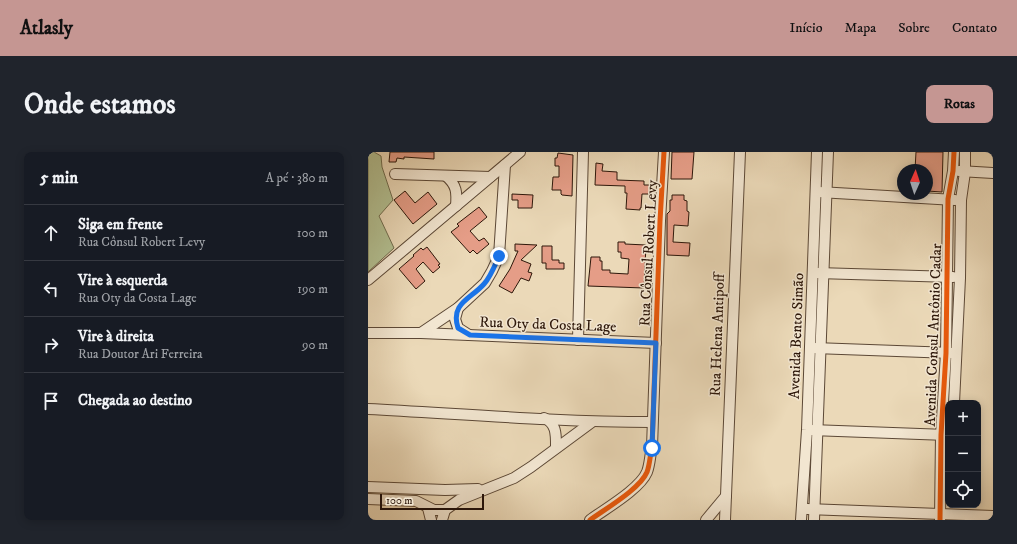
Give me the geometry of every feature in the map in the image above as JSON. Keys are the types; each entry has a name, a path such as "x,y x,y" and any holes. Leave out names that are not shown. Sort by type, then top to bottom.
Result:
{"street":[{"path":"368,280 520,152"},
{"path":"578,340 583,152"},
{"name":"Rua Cônsul Robert Levy","path":"590,520 627,493 643,479 649,466 652,448 664,152"},
{"name":"Rua Helena Antipoff","path":"725,520 740,152"},
{"name":"Avenida Bento Simão","path":"815,348 823,274 821,192 818,152"},
{"name":"Avenida Bento Simão","path":"814,520 812,430 815,348 813,273 821,192 828,152"},
{"name":"Avenida Consul Antônio Cadar","path":"945,400 948,199 953,171 954,152"},
{"name":"Avenida Consul Antônio Cadar","path":"954,400 960,278 961,200 965,172 965,152"},
{"path":"421,333 458,308 485,283 492,271 499,256 505,165"},
{"path":"953,171 993,173"},
{"path":"395,174 490,177"},
{"path":"446,176 454,182 456,206"},
{"path":"821,192 961,200"},
{"path":"813,273 960,278"},
{"path":"458,308 455,319 458,328 470,335"},
{"name":"Rua Oty da Costa Lage","path":"368,333 421,333 656,343"},
{"path":"815,348 957,354"},
{"path":"368,409 544,418 592,422 652,422"},
{"path":"544,418 549,420 554,427 556,448"},
{"path":"368,499 416,502 428,508 446,512 465,497 514,478 592,422"},
{"path":"812,430 945,435"},
{"name":"Avenida Bento Simão","path":"801,520 812,430"},
{"name":"Avenida Consul Antônio Cadar","path":"940,517 945,435"},
{"path":"368,487 445,490 490,488"},
{"path":"445,490 446,512"},
{"path":"706,520 726,496"},
{"path":"428,508 432,520"},
{"path":"802,508 940,517 951,513 993,516"}],"green space":[{"path":"368,152 374,152 381,156 382,167 393,200 379,216 394,248 368,272"}],"building":[{"path":"390,152 434,152 434,159 404,157 404,159 397,158 396,162 389,162"},
{"path":"672,152 694,152 692,179 671,179"},
{"path":"916,152 943,152 942,192 933,191 933,164 915,164"},
{"path":"558,153 573,155 572,196 562,195 561,190 552,190 553,177 559,177 559,166 555,166 555,158 557,158"},
{"path":"596,163 603,164 602,171 617,172 617,180 644,181 644,185 650,185 650,194 642,194 640,210 626,209 627,193 625,193 625,186 595,185"},
{"path":"405,191 415,203 428,192 437,204 413,224 394,200"},
{"path":"512,194 533,195 532,208 518,208 518,200 512,200"},
{"path":"672,195 684,195 684,200 687,201 687,211 689,212 688,226 674,225 673,242 690,243 689,256 667,255 667,214 670,211 670,200 672,200"},
{"path":"479,207 487,217 470,231 479,241 484,238 489,244 477,254 473,250 470,253 451,232 459,226 457,224"},
{"path":"618,242 625,242 625,244 646,245 644,288 588,286 591,257 600,257 600,261 602,261 602,270 610,270 610,273 628,274 629,259 621,258 621,252 618,252"},
{"path":"515,244 537,245 521,260 531,264 528,272 532,273 529,281 521,278 512,293 499,286 510,269 518,251 515,251"},
{"path":"542,246 552,246 552,260 559,260 559,263 564,263 564,269 546,269 546,263 542,263"},
{"path":"427,247 440,264 438,265 440,267 433,273 423,262 416,269 425,281 416,289 399,269 421,248 423,250"}],"cycle path":[{"path":"590,520 630,492 643,478 649,466 652,447 664,152"},
{"path":"940,520 941,435 946,353 948,199 953,171 954,152"}],"route":[{"path":"499,256 485,283 458,308 455,319 458,328 470,335 656,343 652,448"}]}
